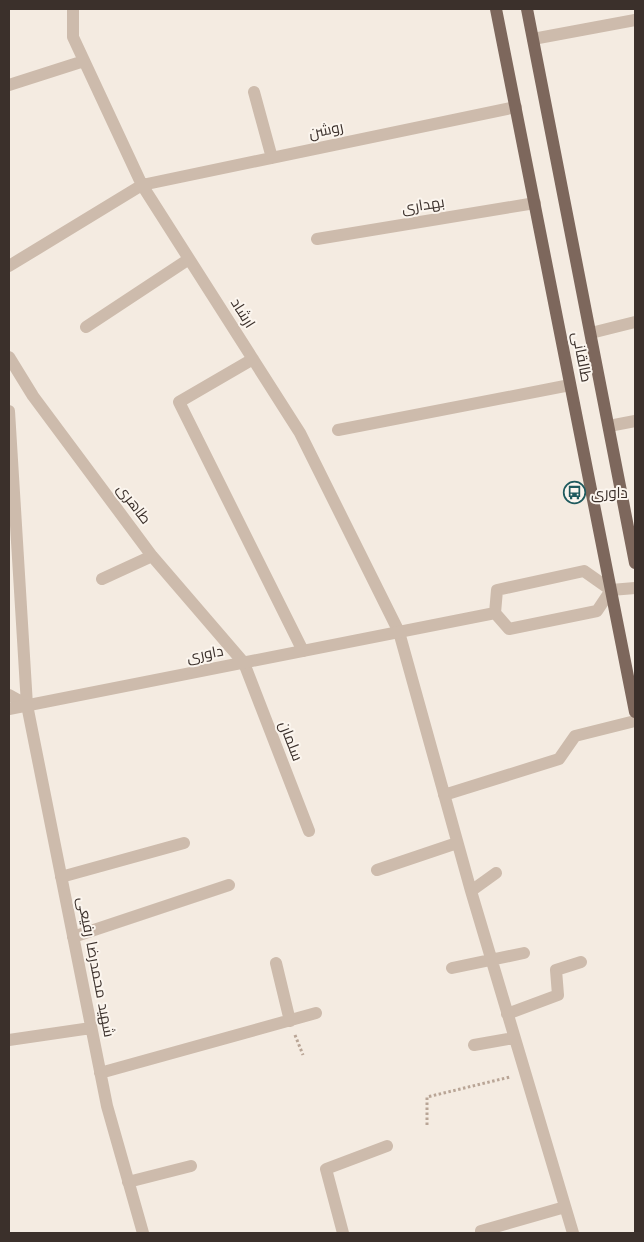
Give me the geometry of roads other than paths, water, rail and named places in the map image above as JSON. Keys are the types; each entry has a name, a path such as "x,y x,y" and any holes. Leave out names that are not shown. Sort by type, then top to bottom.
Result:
{"main road":[{"name":"طالقانی","path":"496,9 635,712"},
{"name":"طالقانی","path":"527,9 635,563"}],"street":[{"name":"ارشاد","path":"73,9 74,37 142,185 300,433 399,632 457,843 573,1233"},
{"path":"533,39 635,20"},
{"path":"9,85 84,61"},
{"path":"254,92 272,158"},
{"name":"روشن","path":"9,266 142,185 516,107"},
{"name":"بهداری","path":"318,239 535,204"},
{"path":"86,327 189,259"},
{"path":"590,333 635,322"},
{"name":"طاهری","path":"9,357 33,396 152,556 244,663"},
{"path":"253,359 180,402 303,651"},
{"path":"338,430 570,385"},
{"name":"شهید محمدرضا رفیعی","path":"9,411 14,580 27,705 107,1106 143,1233"},
{"path":"609,426 635,421"},
{"path":"102,578 152,556"},
{"path":"611,590 597,611 508,629 495,613 497,590 584,571 611,590 635,588"},
{"name":"داوری","path":"9,709 495,613"},
{"name":"سلمان","path":"244,663 309,831"},
{"path":"9,695 27,705"},
{"path":"444,795 560,759 575,736 635,721"},
{"path":"61,877 184,843"},
{"path":"377,870 457,843"},
{"path":"471,891 496,873"},
{"path":"73,937 229,885"},
{"path":"452,968 524,953"},
{"path":"507,1014 558,995 556,970 581,962"},
{"path":"276,963 290,1020"},
{"path":"100,1073 316,1013"},
{"path":"9,1040 91,1028"},
{"path":"474,1045 514,1038"},
{"path":"343,1233 326,1169 387,1146"},
{"path":"128,1182 191,1166"},
{"path":"481,1233 481,1231 565,1207"}],"place":[{"name":"داوری","path":"575,493"}]}
